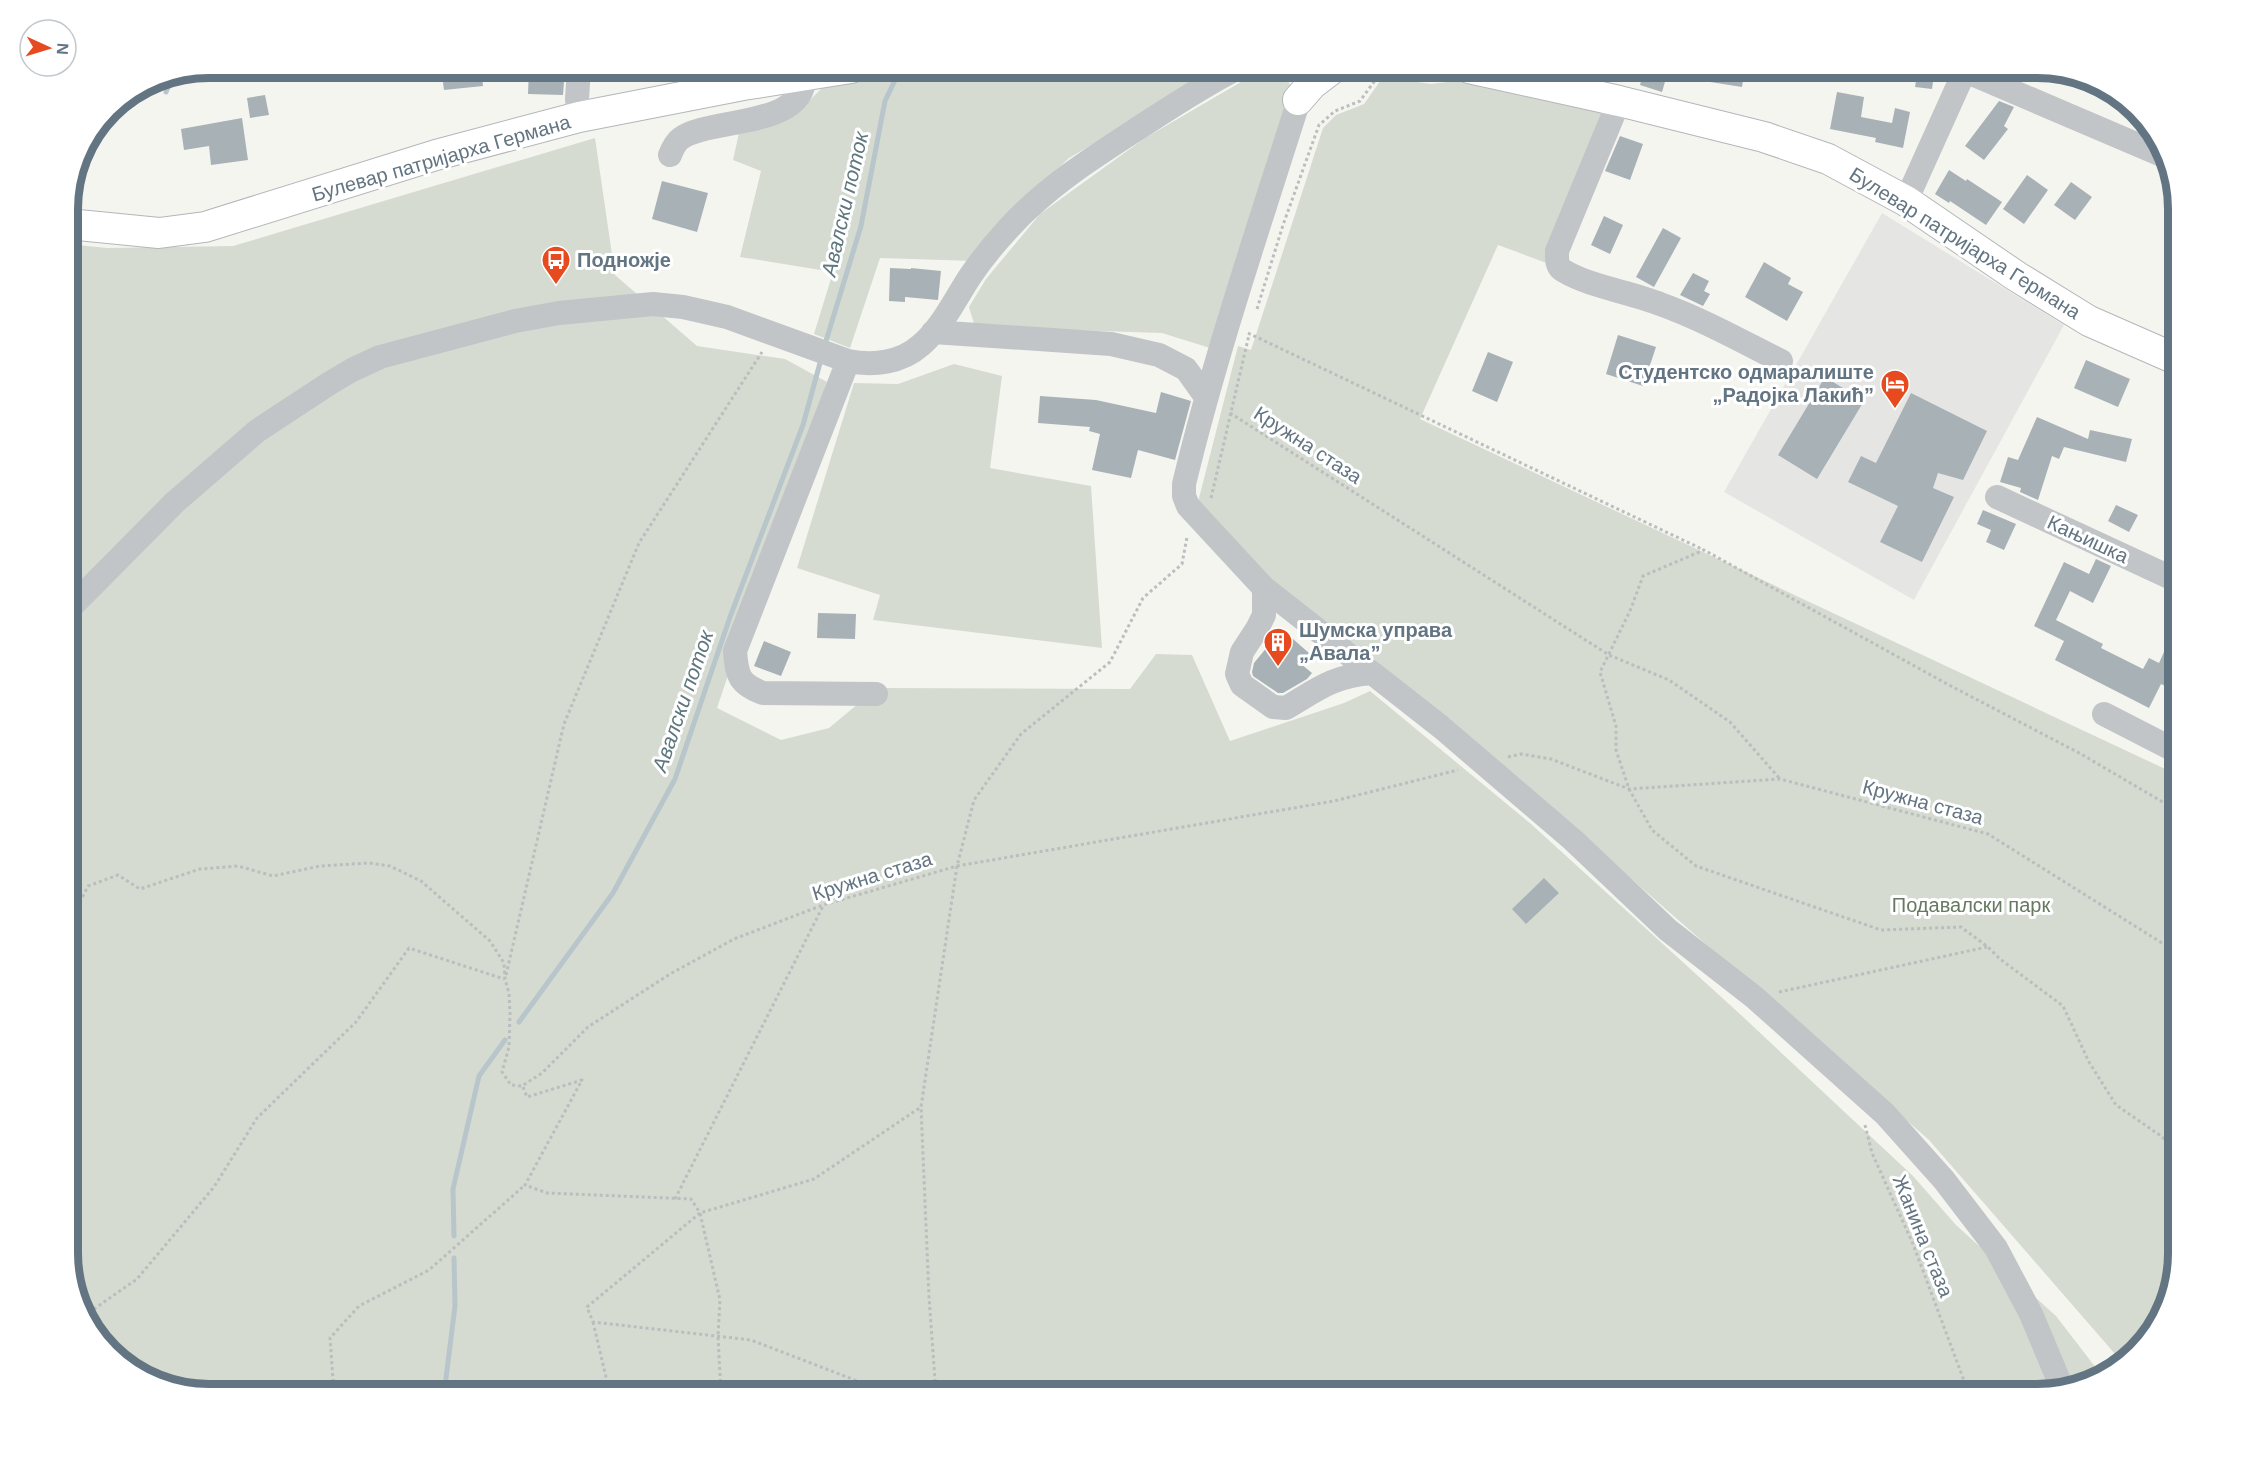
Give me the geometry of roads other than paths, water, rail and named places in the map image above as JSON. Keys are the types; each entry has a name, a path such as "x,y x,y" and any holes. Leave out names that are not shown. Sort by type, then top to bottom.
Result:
{"main road":[{"name":"Булевар патријарха Германа","path":"78,225 159,233 205,227 436,155 579,117 786,78"},
{"path":"1299,97 1320,78"},
{"name":"Булевар патријарха Германа","path":"1514,78 1619,101 1789,145 1828,159 1906,201 2016,276 2089,321 2168,356"}],"street":[{"path":"578,78 579,117"},
{"path":"670,155 679,140 693,133 780,111 796,101 805,85 804,78"},
{"path":"78,600 175,502 257,431 330,382 380,357 515,321 653,304 683,307 727,317 848,361 873,364 896,359 921,345 933,332 947,315 971,275 1009,228 1040,198 1082,165 1218,78"},
{"path":"1297,78 1299,97"},
{"path":"1306,78 1227,323 1206,397 1184,484 1186,501 1191,511 1264,588 1441,727 1573,840 1668,930 1754,997 1885,1114 1944,1180 1996,1248 2031,1314 2059,1382"},
{"path":"1906,201 1962,78"},
{"path":"1986,78 2155,152"},
{"path":"1619,101 1557,251 1557,262 1562,271 1609,289 1659,303 1781,361"},
{"path":"933,332 1111,344 1159,355 1186,369 1206,397"},
{"path":"848,361 735,651 736,665 739,677 747,687 763,693 876,694"},
{"name":"Кањишка","path":"1997,497 2168,576"},
{"path":"1264,588 1264,615 1242,652 1237,667 1237,674 1242,685 1273,707 1281,709 1336,679 1372,673"},
{"path":"2104,714 2168,747"}],"waterway":[{"name":"Авалски поток","path":"826,341 861,226 885,101 896,78"},
{"path":"166,92 169,84"},
{"name":"Авалски поток","path":"519,1022 613,893 675,779 730,617 803,425 820,363"},
{"name":"Авалски поток","path":"454,1236 453,1189 479,1076 505,1040"},
{"name":"Авалски поток","path":"445,1384 455,1306 454,1258"}],"place":[{"name":"Подножје","path":"556,286"},
{"name":"Студентско одмаралиште „Радојка Лакић”","path":"1895,410"},
{"name":"Шумска управа „Авала”","path":"1278,668"}],"park label":[{"name":"Подавалски парк","path":"1971,905"}]}
